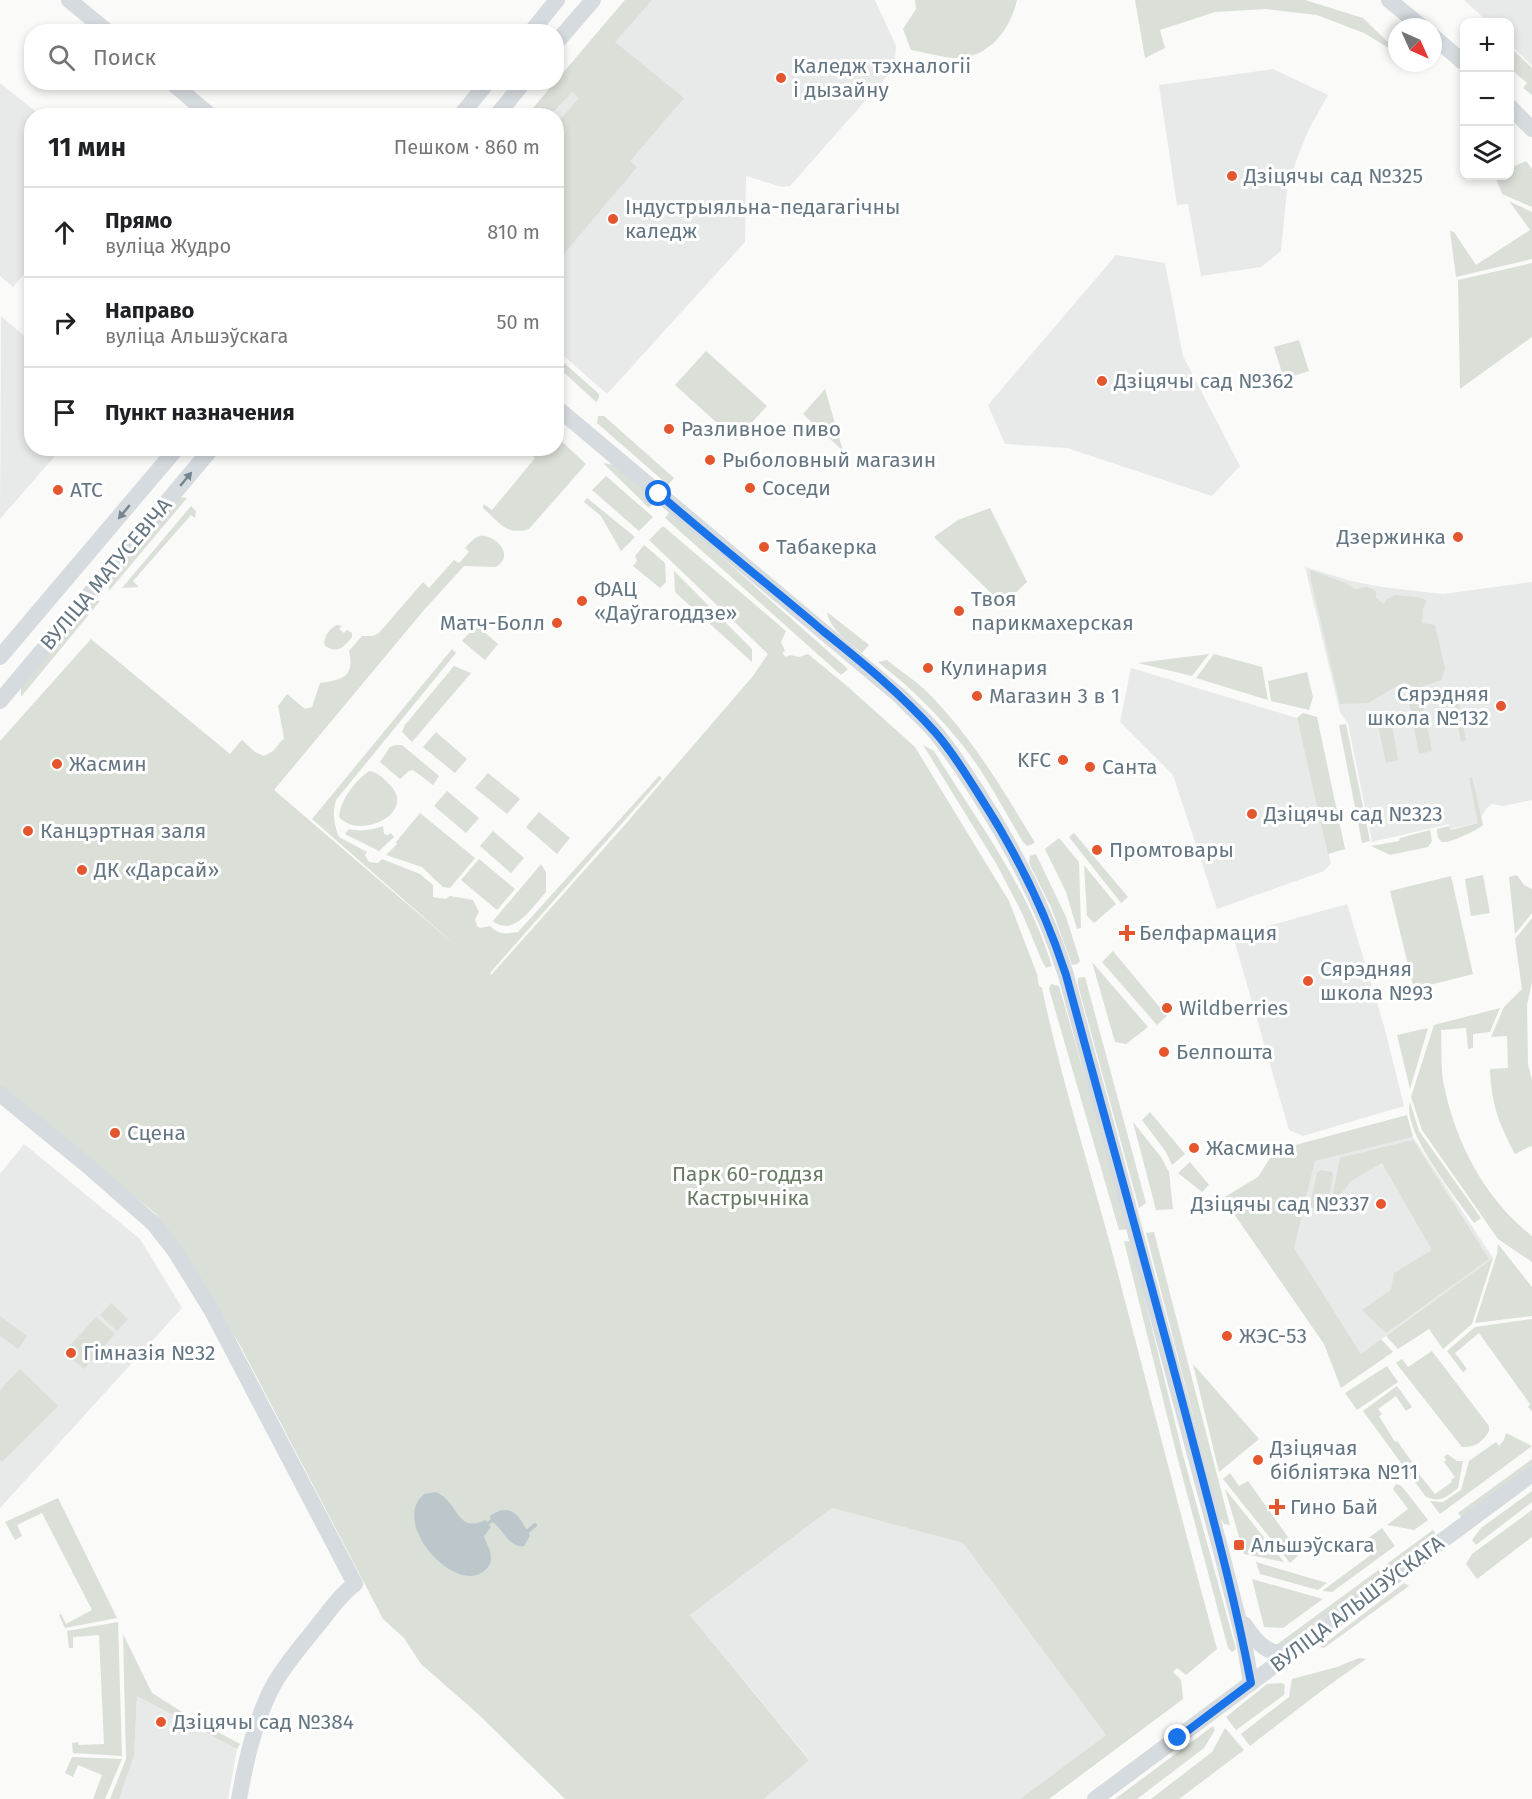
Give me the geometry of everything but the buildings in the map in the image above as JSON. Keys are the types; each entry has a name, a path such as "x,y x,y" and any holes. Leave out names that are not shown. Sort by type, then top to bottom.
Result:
{"main road":[{"path":"69,0 98,24"},
{"path":"538,24 557,0"},
{"path":"564,34 593,0"},
{"path":"1389,0 1411,18"},
{"path":"1442,44 1460,60"},
{"path":"180,90 202,108"},
{"path":"467,108 481,90"},
{"path":"503,108 517,90"},
{"path":"1514,112 1532,129"},
{"path":"564,413 901,697 936,733 1002,830 1035,893 1052,932 1066,975 1169,1352 1237,1614 1251,1683"},
{"name":"ВУЛІЦА МАТУСЕВІЧА","path":"0,657 170,456"},
{"name":"ВУЛІЦА МАТУСЕВІЧА","path":"0,701 205,456"},
{"path":"0,1094 154,1224 175,1251 212,1311 356,1584 347,1589 275,1683 258,1721 239,1799"},
{"name":"ВУЛІЦА АЛЬШЭЎСКАГА","path":"1095,1799 1532,1474"},
{"path":"1237,1614 1254,1640 1265,1649 1282,1653 1302,1644"}],"shaded area":[{"path":"651,0 875,0 896,46 895,59 889,74 790,186 782,187 746,176 745,242 607,394 564,356 564,108 558,108"},
{"path":"1464,0 1532,0 1532,66 1514,48 1514,18 1484,18"},
{"name":"Дзіцячы сад №325","path":"1273,69 1328,95 1309,129 1287,190 1281,251 1261,267 1201,276 1188,204 1177,205 1159,85"},
{"path":"0,83 31,108 24,108 24,274 13,287 0,276"},
{"name":"Дзіцячы сад №362","path":"1116,255 1165,263 1183,356 1240,466 1212,496 1067,448 1005,444 988,405"},
{"path":"1,316 24,336 24,456 55,456 0,519"},
{"path":"1305,567 1351,581 1443,594 1532,582 1532,800 1503,806 1492,804 1486,809 1478,823 1450,829 1449,824 1372,842 1348,724 1340,712"},
{"name":"Дзіцячы сад №323","path":"1131,668 1297,718 1331,864 1324,871 1217,909 1173,775 1120,722"},
{"name":"Сярэдняя школа №93","path":"1347,904 1384,1026 1404,1106 1303,1136 1289,1130 1233,936"},
{"name":"Дзіцячы сад №337","path":"1413,1137 1493,1258 1361,1354 1293,1248 1315,1161"},
{"name":"Гімназія №32","path":"24,1144 140,1239 182,1308 0,1508 0,1174"},
{"path":"435,1492 443,1496 462,1520 468,1523 485,1520 487,1522 491,1519 490,1516 498,1512 510,1511 523,1523 530,1536 524,1546 518,1546 492,1522 484,1536 491,1555 489,1566 473,1576 459,1574 444,1566 431,1553 421,1538 415,1522 415,1507 424,1494"},
{"path":"832,1508 963,1543 1106,1735 1020,1799 764,1799 809,1759 690,1615"},
{"name":"Дзіцячы сад №384","path":"137,1696 237,1749 228,1799 119,1799 134,1756"}],"green space":[{"path":"625,0 652,0 615,42 684,98 630,161 637,167 564,254 564,115 579,98 572,92 557,108 533,108 548,90 564,90 564,72"},
{"path":"915,0 1017,0 1009,22 995,41 976,54 953,58 911,50 903,29 916,9"},
{"path":"1135,0 1305,0 1363,18 1388,42 1388,48 1364,33 1317,15 1266,9 1215,12 1160,30 1165,48 1145,58"},
{"path":"1514,51 1532,68 1532,95 1523,88 1527,83 1514,72"},
{"path":"1526,161 1532,169 1532,207 1502,194 1497,180 1514,180 1514,166"},
{"path":"1509,201 1532,212 1532,259 1456,277 1450,231 1454,232 1476,265 1530,230"},
{"path":"1532,263 1532,337 1460,389 1458,280"},
{"path":"1299,340 1309,371 1284,379 1274,347"},
{"path":"706,351 767,406 736,440 675,385"},
{"path":"564,363 599,394 596,402 564,372"},
{"path":"825,389 843,451 803,414"},
{"path":"598,416 604,416 674,478 668,485 597,423"},
{"path":"564,444 586,464 529,529 514,531 499,523 483,508 484,504 492,510 535,458 533,456 564,456"},
{"path":"603,463 614,465 655,501 649,508"},
{"path":"606,476 653,517 639,531 592,490"},
{"path":"180,497 187,498 109,591 108,582"},
{"path":"587,498 635,537 621,551 601,516 584,502"},
{"path":"191,506 196,511 195,518 191,515 133,581 139,587 122,588"},
{"path":"990,508 1027,582 1003,605 934,537 958,520"},
{"path":"670,511 848,669 841,675 665,518"},
{"name":"Парк 60-годдзя Кастрычніка","path":"663,526 786,631 781,642 785,651 782,653 786,657 808,654 915,747 1009,901 1037,974 1039,986 1042,988 1065,1085 1110,1244 1217,1649 1186,1675 1177,1668 1173,1672 1181,1680 1183,1699 1049,1799 1020,1799 1106,1735 963,1543 832,1508 690,1615 809,1760 764,1799 565,1799 477,1713 421,1664 404,1638 383,1619 240,1345 156,1214 0,1087 0,741 91,639 230,754 242,740 255,752 264,756 273,751 284,738 278,706 287,694 305,709 312,707 320,683 335,680 345,676 348,672 349,651 362,636 373,636 379,633 423,582 429,588 454,560 459,563 469,552 465,548 476,538 485,536 496,541 503,551 502,562 496,567 464,566 424,610 274,790 461,950 312,819 452,649 456,653 336,800 334,819 339,837 367,852 365,855 369,862 378,863 382,859 420,874 433,885 433,897 446,899 450,896 473,900 479,912 475,919 480,928 490,926 503,933 518,932 659,776 662,778 490,973 491,975 623,827 753,676 768,654 649,540"},
{"path":"644,545 665,563 666,582 660,588 633,566 637,561 635,556"},
{"path":"1310,570 1355,589 1367,587 1376,591 1376,598 1384,604 1387,599 1395,595 1416,597 1427,601 1423,608 1422,623 1435,625 1445,669 1441,680 1417,688 1404,682 1368,703 1340,704"},
{"path":"674,571 752,649 752,662 675,592"},
{"path":"96,601 100,601 21,697 21,687"},
{"path":"827,612 869,645 862,653 836,630"},
{"path":"337,625 342,626 339,629 344,633 347,630 352,633 352,637 337,649 325,646 329,631"},
{"path":"476,625 498,644 485,660 462,641"},
{"path":"1209,654 1192,676 1138,663"},
{"path":"1214,654 1262,667 1268,700 1196,678"},
{"path":"887,660 924,689 956,723 998,782 1035,843 1027,846 1023,842 982,773 947,726 878,662"},
{"path":"454,666 471,673 412,742 402,732 405,725"},
{"path":"1307,672 1313,697 1309,710 1271,701 1268,681"},
{"path":"1455,687 1466,740 1461,742 1452,695 1422,701 1432,751 1419,754 1414,729 1416,728 1407,698"},
{"path":"1303,713 1317,717 1345,849 1328,854 1297,718"},
{"path":"1387,715 1391,719 1398,760 1386,763 1376,716"},
{"path":"1346,724 1370,841 1362,843 1339,725"},
{"path":"436,732 467,759 455,773 423,747"},
{"path":"402,745 439,776 433,785 413,770 400,779 380,762 390,747"},
{"path":"923,745 934,751 1000,855 1029,909 1052,966 1046,968 1022,913 997,865"},
{"path":"369,771 388,783 396,794 397,804 392,813 383,820 360,826 348,824 339,817 342,804 353,786"},
{"path":"488,773 520,799 507,814 475,788"},
{"path":"1472,777 1483,825 1463,836 1442,842 1438,837 1437,829 1449,826 1451,830 1478,823 1469,778"},
{"path":"447,791 479,818 466,833 434,806"},
{"path":"539,812 570,838 557,854 526,827"},
{"path":"420,813 475,858 450,888 443,887 422,867 386,855"},
{"path":"383,826 384,834 391,833 394,837 379,851 345,834 349,829 366,830"},
{"path":"1430,830 1432,841 1428,847 1390,855 1371,846 1399,841 1400,838"},
{"path":"493,831 524,858 511,873 480,846"},
{"path":"1074,833 1128,897 1121,903 1069,837"},
{"path":"1059,838 1079,862 1081,928 1077,929 1066,892 1045,849"},
{"path":"1036,854 1066,917 1080,961 1077,964 1072,965 1051,907 1029,863 1030,856"},
{"path":"479,859 515,889 497,910 461,880"},
{"path":"541,864 546,872 546,892 516,923 508,926 493,921"},
{"path":"1084,865 1116,904 1094,923 1087,916"},
{"path":"1483,875 1490,913 1471,916 1465,879"},
{"path":"1517,875 1524,885 1532,889 1532,913 1515,934 1509,877"},
{"path":"1451,876 1473,974 1414,989 1390,891"},
{"path":"1532,918 1532,982 1527,1005 1528,1064 1532,1080 1532,1147 1515,1154 1497,1113 1490,1069 1508,1068 1507,1036 1491,1037 1504,1007 1522,989 1515,939"},
{"path":"1113,951 1167,1016 1157,1025 1102,962"},
{"path":"1092,962 1148,1027 1126,1044 1115,1042"},
{"path":"1085,977 1146,1203 1139,1208 1078,985 1078,978"},
{"path":"1051,984 1059,986 1129,1229 1119,1230 1049,989"},
{"path":"1500,1008 1490,1032 1473,1034 1473,1048 1468,1049 1466,1028 1441,1030 1442,1076 1450,1111 1466,1152 1476,1171 1501,1206 1532,1236 1532,1262 1498,1239 1422,1130 1411,1097 1434,1025"},
{"path":"1428,1028 1410,1089 1397,1035"},
{"path":"1410,1102 1419,1131 1481,1218 1474,1223 1422,1147 1410,1115"},
{"path":"1150,1112 1185,1154 1172,1165 1166,1152 1142,1120"},
{"path":"1407,1115 1413,1137 1315,1161 1294,1248 1361,1354 1381,1339 1393,1352 1341,1388 1324,1344 1223,1198 1258,1177 1272,1155 1284,1148"},
{"path":"1133,1122 1161,1157 1169,1172 1173,1209 1156,1210"},
{"path":"1413,1140 1489,1259 1386,1333 1362,1310 1391,1290 1394,1273 1432,1250 1382,1163 1351,1181 1330,1208 1340,1158"},
{"path":"1190,1162 1209,1185 1202,1192 1178,1173"},
{"path":"1321,1170 1332,1172 1333,1177 1326,1207 1322,1210 1312,1208 1310,1204 1317,1173"},
{"path":"1154,1232 1230,1525 1224,1524 1219,1516 1146,1233"},
{"path":"1124,1241 1131,1242 1183,1455 1236,1649 1232,1652 1228,1648 1177,1456"},
{"path":"1498,1244 1532,1287 1532,1316 1475,1323 1497,1254"},
{"path":"1493,1258 1472,1324 1443,1349 1429,1329 1398,1349 1386,1336"},
{"path":"111,1303 128,1319 117,1331 100,1315"},
{"path":"0,1316 27,1336 18,1349 0,1336"},
{"path":"96,1317 115,1334 84,1369 64,1352"},
{"path":"1532,1319 1532,1411 1528,1407 1530,1404 1479,1333 1455,1353 1467,1369 1463,1372 1447,1351 1475,1327"},
{"path":"1432,1351 1489,1426 1487,1435 1474,1445 1462,1447 1396,1363 1402,1359 1408,1367"},
{"path":"1193,1364 1259,1439 1219,1472"},
{"path":"1387,1366 1398,1382 1357,1410 1345,1393"},
{"path":"20,1369 58,1406 2,1462 0,1460 0,1390"},
{"path":"1397,1386 1412,1407 1406,1411 1396,1396 1378,1409 1382,1414 1379,1416 1395,1442 1397,1441 1412,1462 1410,1463 1435,1494 1452,1482 1451,1480 1455,1477 1444,1462 1446,1460 1444,1457 1447,1454 1457,1461 1463,1461 1458,1488 1443,1498 1426,1497 1363,1411"},
{"path":"1506,1433 1532,1446 1440,1514 1430,1501 1443,1502 1461,1490 1469,1461 1496,1442 1499,1446"},
{"path":"1532,1459 1532,1469 1462,1518 1458,1513"},
{"path":"1230,1473 1239,1486 1248,1481 1300,1554 1290,1563 1223,1479"},
{"path":"1396,1484 1404,1489 1428,1520 1414,1530 1387,1525 1408,1509 1393,1489"},
{"path":"1225,1489 1284,1562 1244,1554"},
{"path":"1532,1491 1532,1502 1476,1545 1472,1540 1481,1528"},
{"path":"58,1498 117,1618 65,1628 59,1615 61,1614 66,1624 92,1610 42,1513 17,1525 22,1536 15,1540 5,1522"},
{"path":"1532,1510 1532,1537 1477,1579 1466,1564 1472,1554"},
{"path":"1382,1528 1395,1546 1332,1592 1322,1591 1372,1554 1363,1542"},
{"path":"1433,1530 1434,1537 1284,1649 1272,1648"},
{"path":"1256,1562 1327,1583 1318,1590 1260,1574"},
{"path":"1252,1579 1323,1599 1283,1628 1264,1627"},
{"path":"1404,1583 1409,1586 1324,1648 1320,1647"},
{"path":"118,1622 122,1756 73,1753 72,1743 104,1744 99,1635 73,1637 73,1648 69,1648 67,1631"},
{"path":"123,1634 152,1693 240,1744 237,1749 137,1696 134,1756 119,1799 110,1799 126,1759"},
{"path":"1359,1658 1366,1659 1250,1746 1241,1734 1289,1697 1292,1679 1337,1667"},
{"path":"1282,1683 1285,1685 1284,1695 1236,1730 1226,1717 1267,1684"},
{"path":"1213,1726 1215,1730 1204,1748 1137,1799 1115,1799"},
{"path":"1225,1728 1244,1750 1179,1799 1151,1799 1212,1752"},
{"path":"72,1757 122,1759 105,1799 93,1799 102,1775 78,1765 73,1777 65,1773"}],"waterway":[{"path":"527,1532 535,1525"}],"place":[{"name":"Каледж тэхналогіі і дызайну","path":"781,78"},
{"name":"Дзіцячы сад №325","path":"1232,176"},
{"name":"Індустрыяльна-педагагічны каледж","path":"613,219"},
{"name":"Дзіцячы сад №362","path":"1102,381"},
{"name":"Разливное пиво","path":"669,429"},
{"name":"Рыболовный магазин","path":"710,460"},
{"name":"Соседи","path":"750,488"},
{"name":"АТС","path":"58,490"},
{"name":"Дзержинка","path":"1458,537"},
{"name":"Табакерка","path":"764,547"},
{"name":"ФАЦ «Даўгагоддзе»","path":"582,601"},
{"name":"Твоя парикмахерская","path":"959,611"},
{"name":"Матч-Болл","path":"557,623"},
{"name":"Кулинария","path":"928,668"},
{"name":"Магазин 3 в 1","path":"977,696"},
{"name":"Сярэдняя школа №132","path":"1501,706"},
{"name":"KFC","path":"1063,760"},
{"name":"Жасмин","path":"57,764"},
{"name":"Санта","path":"1090,767"},
{"name":"Дзіцячы сад №323","path":"1252,814"},
{"name":"Канцэртная заля","path":"28,831"},
{"name":"Промтовары","path":"1097,850"},
{"name":"ДК «Дарсай»","path":"82,870"},
{"name":"Белфармация","path":"1127,933"},
{"name":"Сярэдняя школа №93","path":"1308,981"},
{"name":"Wildberries","path":"1167,1008"},
{"name":"Белпошта","path":"1164,1052"},
{"name":"Сцена","path":"115,1133"},
{"name":"Жасмина","path":"1194,1148"},
{"name":"Дзіцячы сад №337","path":"1381,1204"},
{"name":"ЖЭС-53","path":"1227,1336"},
{"name":"Гімназія №32","path":"71,1353"},
{"name":"Дзіцячая бібліятэка №11","path":"1258,1460"},
{"name":"Гино Бай","path":"1277,1507"},
{"name":"Альшэўскага","path":"1239,1545"},
{"name":"Дзіцячы сад №384","path":"161,1722"}],"route":[{"path":"659,494 861,661 936,733 1002,830 1035,893 1052,932 1066,975 1167,1342 1244,1641 1251,1683 1178,1738"}]}
